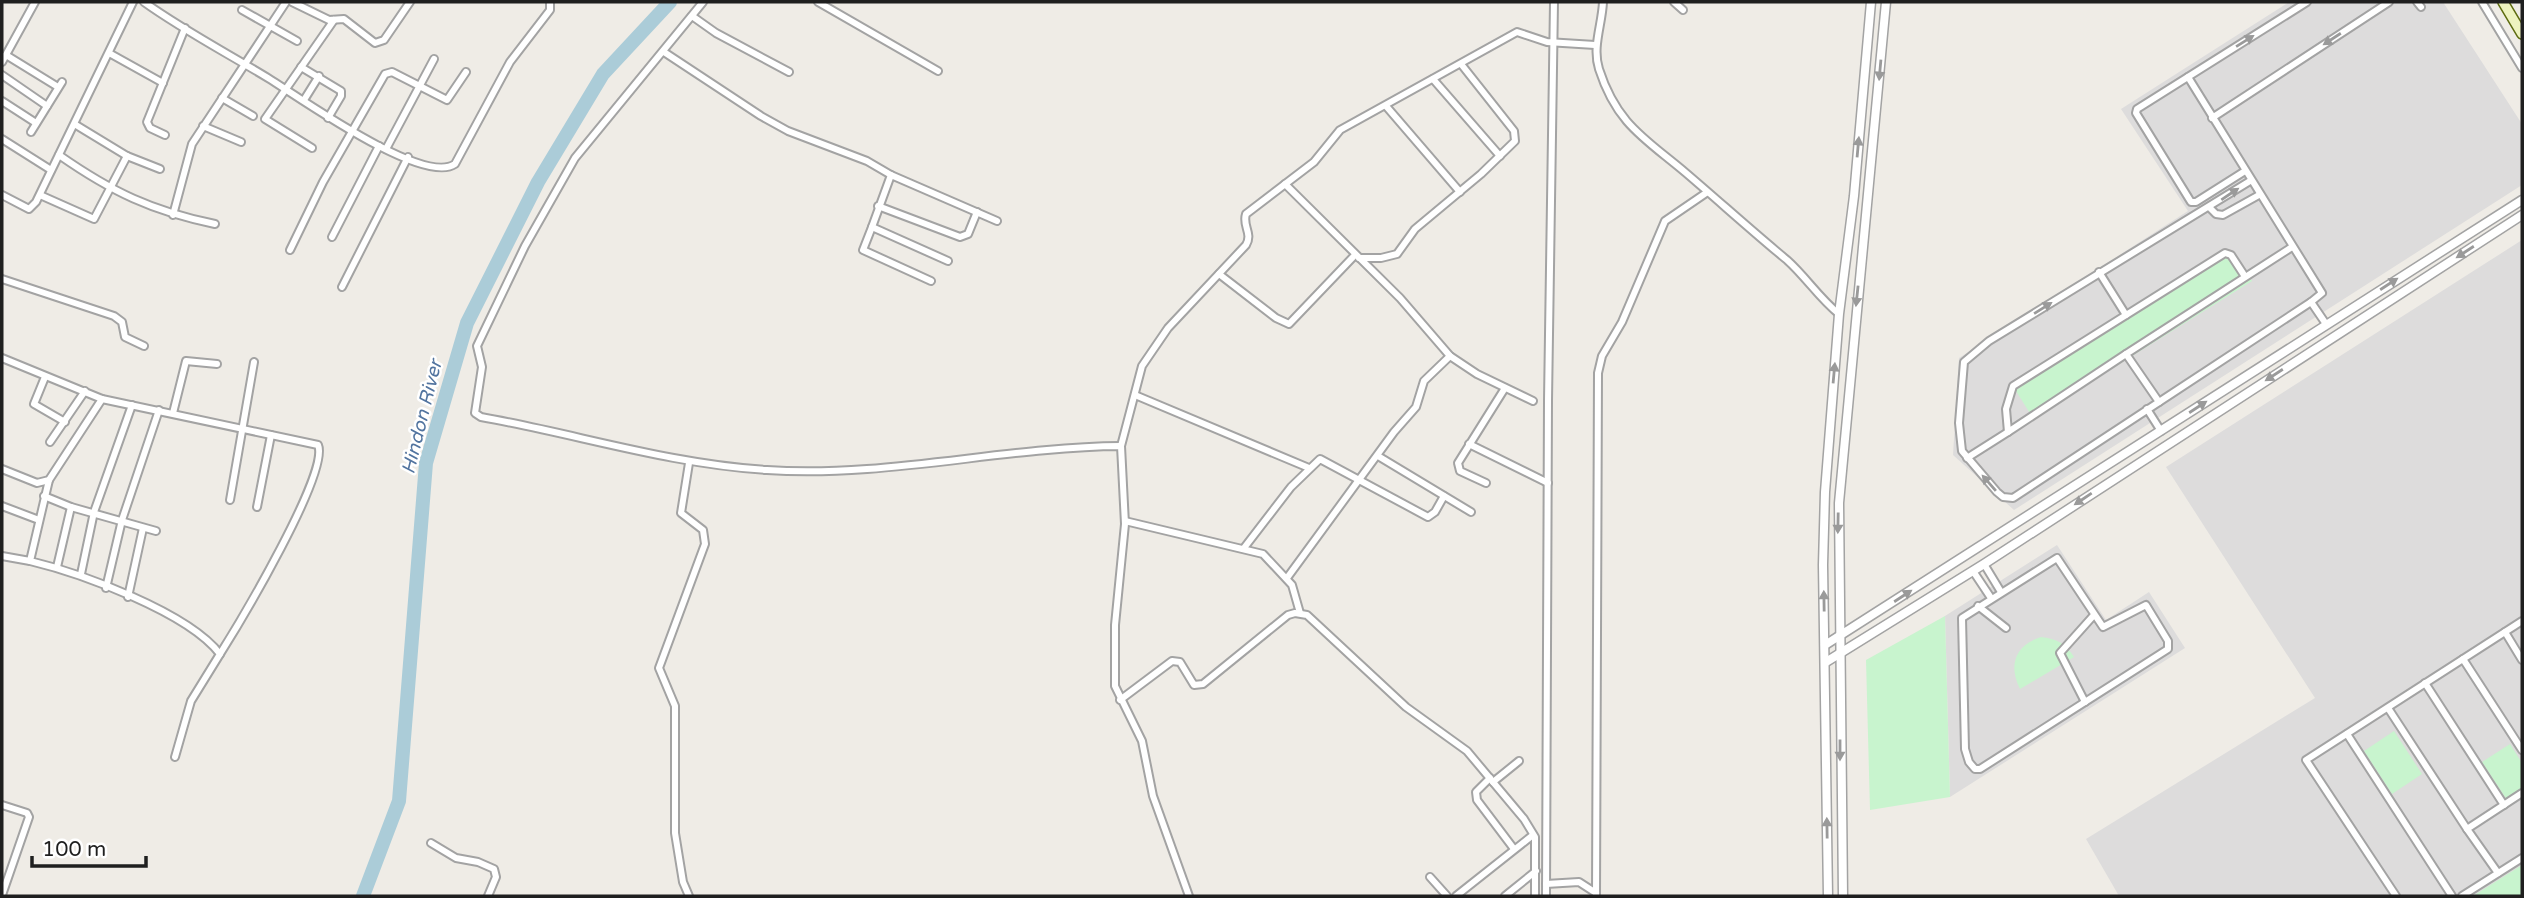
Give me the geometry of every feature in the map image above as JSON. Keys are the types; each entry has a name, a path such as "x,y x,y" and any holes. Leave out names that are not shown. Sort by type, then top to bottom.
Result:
{"main road":[{"path":"2503,2 2520,30"}],"street":[{"path":"2,62 35,2"},
{"path":"2,195 29,209 40,195 133,2"},
{"path":"144,2 287,89 351,132 382,147 444,168 455,164 510,62 550,10 550,2"},
{"path":"173,215 192,144 286,2"},
{"path":"292,2 334,20 344,19 370,40 380,42 410,2"},
{"path":"703,2 575,158 530,236 477,346 482,367 474,408 477,416 690,463 769,471 822,470 1031,449 1121,446"},
{"path":"818,2 938,71"},
{"path":"1546,896 1554,2"},
{"path":"1603,2 1602,23 1595,46 1600,72 1637,136 1789,262 1822,300 1839,314"},
{"path":"1674,2 1683,10"},
{"path":"1828,896 1825,492 1839,314 1854,196 1871,2"},
{"path":"1843,896 1837,588 1841,466 1886,2"},
{"path":"2245,171 2196,202 2191,202 2136,113 2137,109 2307,2"},
{"path":"2212,118 2389,2"},
{"path":"2482,2 2522,68"},
{"path":"242,10 297,41"},
{"path":"692,16 729,40 789,72"},
{"path":"313,148 265,119 334,20"},
{"path":"165,135 150,128 146,122 185,28"},
{"path":"2501,34 2520,30"},
{"path":"1189,896 1153,796 1142,741 1120,700 1113,671 1125,521 1121,446 1142,366 1161,338 1249,240 1246,214 1314,162 1340,130 1517,32 1553,43 1595,46"},
{"path":"664,52 761,116 814,142 867,161 891,175 997,221"},
{"path":"109,53 163,83"},
{"path":"6,55 60,85 31,132"},
{"path":"331,237 434,59"},
{"path":"1219,274 1276,318 1289,324 1357,256 1381,258 1396,254 1415,229 1515,141 1514,131 1461,64"},
{"path":"301,67 341,90 341,96 328,118"},
{"path":"289,250 385,74 392,72 447,100 466,72"},
{"path":"2,75 47,106"},
{"path":"303,100 319,76"},
{"path":"2188,77 2250,181 2322,293 2013,498 2003,498 1962,451 1959,423 1965,362 1989,341 2099,272 2210,208 2250,181"},
{"path":"1433,79 1500,156"},
{"path":"222,98 253,116"},
{"path":"2,101 36,124"},
{"path":"1386,106 1460,192"},
{"path":"76,125 127,156 160,169"},
{"path":"203,126 242,142"},
{"path":"2,139 51,170"},
{"path":"59,155 130,199 173,215 215,224"},
{"path":"40,195 92,220 127,156"},
{"path":"342,287 408,157"},
{"path":"891,175 863,250 932,281"},
{"path":"1285,184 1400,298 1450,356 1533,401"},
{"path":"1596,895 1598,373 1602,356 1622,322 1665,221 1672,212 1706,192"},
{"path":"2210,208 2222,215 2259,195"},
{"path":"1825,645 2522,200"},
{"path":"878,206 960,237 968,234 976,212"},
{"path":"1826,662 1984,564 2522,215"},
{"path":"872,227 948,261"},
{"path":"1967,457 2244,275 2292,247"},
{"path":"2008,432 2005,412 2013,386 2225,253 2231,255 2244,275"},
{"path":"2099,272 2126,315"},
{"path":"2,279 114,316 122,321 125,337 144,346"},
{"path":"2311,302 2326,324"},
{"path":"2126,354 2158,402"},
{"path":"1287,578 1419,402 1424,381 1450,356"},
{"path":"2,358 102,398 318,446 319,458 309,495 191,701 174,757"},
{"path":"173,413 186,361 216,364"},
{"path":"230,500 254,362"},
{"path":"45,377 34,404 65,422"},
{"path":"1486,483 1458,468 1469,444 1505,388"},
{"path":"50,442 85,391"},
{"path":"1135,395 1309,468"},
{"path":"30,561 49,480 102,398"},
{"path":"81,574 94,512 132,405"},
{"path":"2147,409 2161,431"},
{"path":"106,587 122,520 159,410"},
{"path":"257,507 271,435"},
{"path":"1469,444 1548,483"},
{"path":"1378,456 1471,512"},
{"path":"1244,548 1309,468 1320,459 1428,517 1435,512 1444,496"},
{"path":"689,896 683,882 675,833 675,706 659,668 705,544 704,530 681,513 690,463"},
{"path":"2,469 37,483 49,480"},
{"path":"44,496 71,507 156,531"},
{"path":"2053,500 2062,513"},
{"path":"2,506 39,520"},
{"path":"57,567 71,507"},
{"path":"1125,521 1263,554 1287,578 1300,613 1313,621 1406,707 1467,751 1491,780 1533,835 1535,896"},
{"path":"128,597 143,528"},
{"path":"2,556 81,574 153,607 198,633 220,653"},
{"path":"2057,558 2103,627 2146,606 2168,646 1980,769 1972,767 1965,749 1962,618 1991,598 2057,558"},
{"path":"1984,564 2001,592"},
{"path":"1973,571 1991,598"},
{"path":"1978,606 2006,628"},
{"path":"1120,700 1172,661 1180,662 1194,685 1203,684 1288,615 1300,613"},
{"path":"2085,702 2060,653 2094,615"},
{"path":"2396,896 2306,760 2522,621"},
{"path":"2505,632 2522,660"},
{"path":"2463,659 2522,750"},
{"path":"2425,683 2504,805"},
{"path":"2388,708 2498,873"},
{"path":"2347,734 2452,896"},
{"path":"1514,849 1477,800 1476,792 1518,761"},
{"path":"2467,829 2522,793"},
{"path":"2,805 27,813 29,817 2,895"},
{"path":"1456,896 1533,835"},
{"path":"431,843 456,858 478,862 494,869 496,877 488,896"},
{"path":"2462,896 2522,858"},
{"path":"1504,896 1536,871"},
{"path":"1430,877 1447,896"},
{"path":"1546,884 1579,882 1596,895"}],"shaded area":[{"path":"2289,2 2443,2 2522,124 2522,185 2014,510 1953,455 1959,358 2188,211 2121,109"},
{"path":"2522,240 2522,896 2119,896 2086,839 2315,698 2166,467"},
{"path":"2057,545 2106,620 2149,592 2185,648 1950,797 1945,616"}],"green space":[{"path":"2233,251 2252,281 2033,418 2014,388"},
{"path":"1945,616 1950,797 1870,810 1866,660"},
{"path":"2041,637 2060,642 2074,657 2020,689 2015,672 2016,657 2025,645"},
{"path":"2394,731 2422,774 2392,794 2364,751"},
{"path":"2510,744 2522,763 2522,790 2507,800 2482,762"},
{"path":"2522,865 2522,896 2473,896"}],"waterway":[{"name":"Hindon River","path":"363,896 399,801 426,463 467,323 538,182 603,74 670,2"}]}
